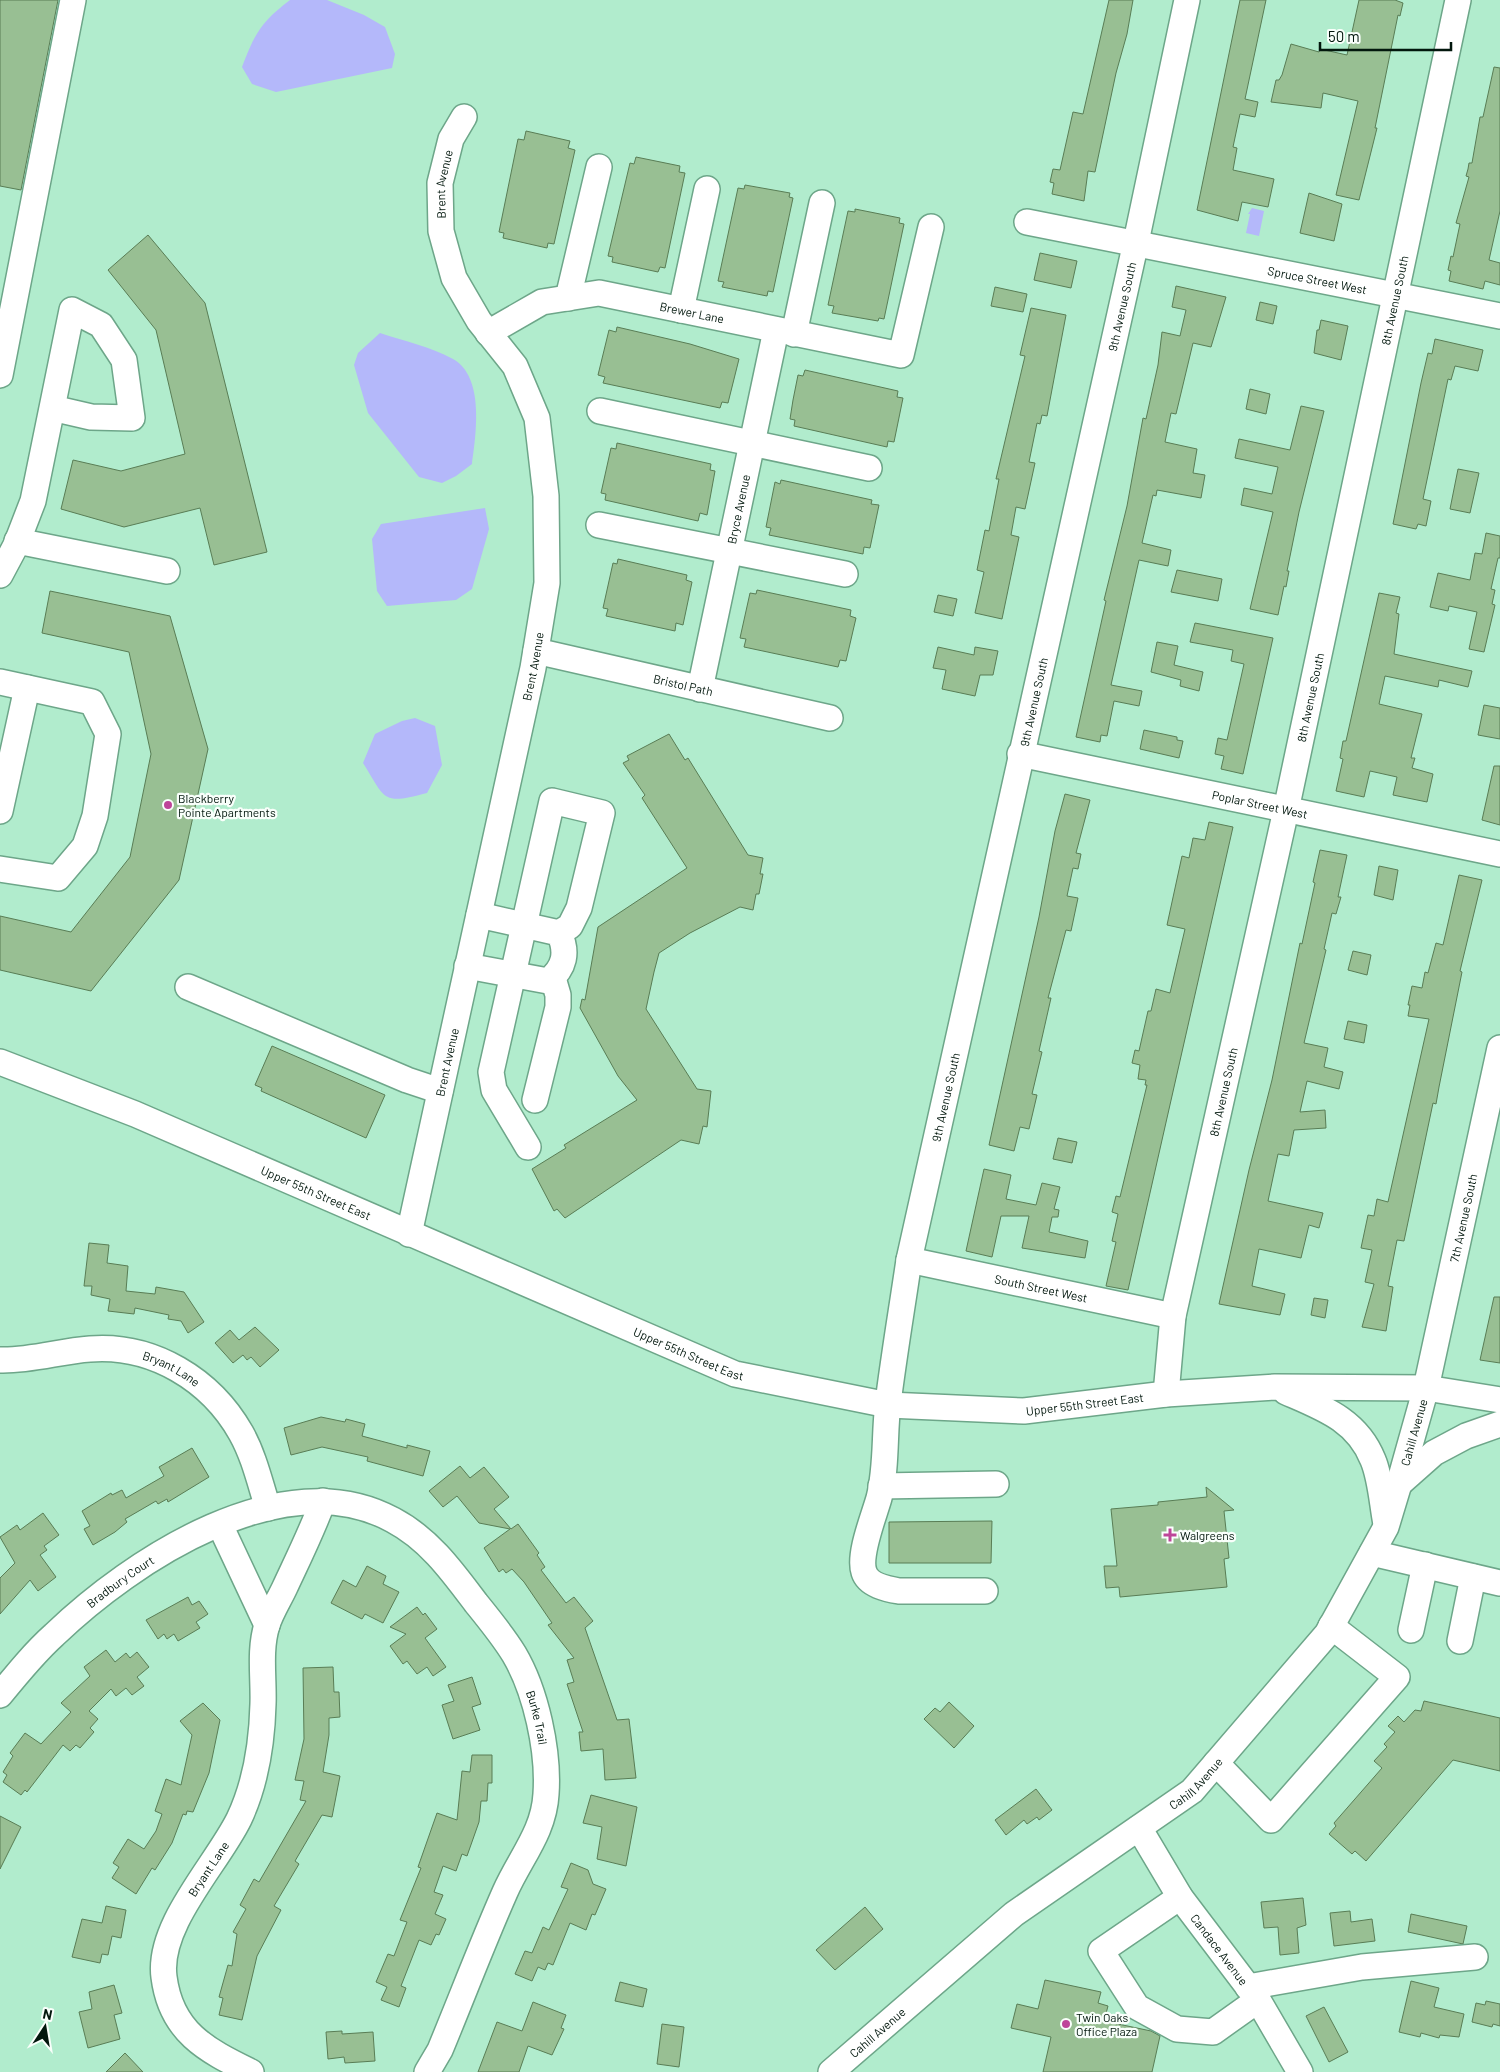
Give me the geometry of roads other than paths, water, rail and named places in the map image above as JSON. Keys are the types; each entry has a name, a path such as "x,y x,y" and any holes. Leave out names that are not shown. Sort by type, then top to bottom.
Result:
{"street":[{"path":"0,375 73,0"},
{"name":"9th Avenue South","path":"986,1591 899,1591 875,1584 864,1573 862,1560 881,1486 888,1405 909,1260 1020,754 1136,242 1187,0"},
{"name":"8th Avenue South","path":"1166,1394 1173,1316 1286,810 1458,0"},
{"name":"Brent Avenue","path":"410,1234 536,651 547,583 546,496 537,418 515,366 479,321 454,278 441,232 440,183 451,139 464,117"},
{"path":"568,298 599,167"},
{"path":"681,310 707,189"},
{"name":"Bryce Avenue","path":"700,689 752,442 822,203"},
{"name":"Spruce Street West","path":"1027,222 1136,242 1500,316"},
{"name":"Brewer Lane","path":"488,332 542,302 600,294 902,355 931,228"},
{"path":"0,575 17,541 33,501 72,310 101,325 124,360 132,418 91,417 52,408"},
{"path":"600,411 868,468"},
{"path":"599,525 844,574"},
{"path":"17,541 167,570"},
{"name":"Bristol Path","path":"536,651 830,718"},
{"path":"0,682 92,702 108,734 95,816 85,846 58,878 0,869"},
{"path":"0,811 27,688"},
{"name":"Poplar Street West","path":"1020,754 1500,854"},
{"path":"479,915 524,926 559,933 570,926 579,908 602,813 552,801 524,926 513,975 491,1072 494,1090 528,1147"},
{"path":"467,966 548,981 557,974 565,959 564,945 559,933"},
{"path":"535,1100 558,1007 558,996 552,978"},
{"path":"188,987 407,1080 440,1091"},
{"name":"7th Avenue South","path":"1426,1388 1500,1048"},
{"name":"Upper 55th Street East","path":"0,1062 135,1114 734,1374 888,1405 1024,1411 1166,1394 1274,1387 1426,1388 1500,1400"},
{"name":"South Street West","path":"909,1260 1173,1316"},
{"name":"Bryant Lane","path":"0,1360 36,1358 90,1349 121,1350 151,1357 179,1369 204,1386 225,1408 238,1428 254,1462 268,1508"},
{"path":"1274,1387 1327,1410 1356,1429 1374,1460 1386,1527"},
{"name":"Cahill Avenue","path":"831,2072 1014,1914 1192,1791 1327,1634 1386,1527 1426,1388"},
{"path":"1399,1484 1434,1453 1466,1436 1500,1424"},
{"path":"881,1486 996,1484"},
{"name":"Burke Trail","path":"268,1508 304,1501 323,1501 376,1512 393,1520 431,1548 456,1577 515,1655 535,1705 540,1732 546,1794 543,1816 535,1838 506,1890 440,2050 427,2072"},
{"name":"Bryant Lane","path":"251,2072 202,2047 187,2033 176,2016 167,1995 164,1976 164,1956 170,1935 179,1916 239,1818 253,1782 261,1745 262,1652 267,1625 310,1536 323,1501"},
{"name":"Bradbury Court","path":"0,1695 52,1636 107,1589 168,1550 220,1525 268,1508"},
{"path":"220,1525 267,1625"},
{"path":"1372,1553 1500,1583"},
{"path":"1411,1630 1425,1565"},
{"path":"1460,1641 1473,1577"},
{"path":"1216,1763 1271,1820 1397,1677 1331,1626"},
{"name":"Candace Avenue","path":"1139,1828 1180,1897 1253,1993 1300,2072"},
{"path":"1180,1897 1101,1951 1137,2007 1177,2029 1213,2032 1253,1993 1362,1967 1475,1957"}],"water":[{"path":"290,0 327,0 364,15 385,27 395,54 392,68 276,92 252,84 242,67 251,45 265,22"},
{"path":"1252,208 1264,211 1259,236 1246,233 1250,214 1248,214"},
{"path":"380,333 427,348 453,359 463,367 470,379 476,407 472,464 456,476 442,483 419,477 368,413 354,365 358,353"},
{"path":"485,508 489,529 472,589 456,600 387,606 377,591 372,539 381,524"},
{"path":"415,718 435,726 442,765 427,793 393,799 381,792 363,763 375,734 402,721"}],"place":[{"name":"Blackberry Pointe Apartments","path":"168,805"},
{"name":"Walgreens","path":"1170,1535"},
{"name":"Twin Oaks Office Plaza","path":"1066,2024"}]}
